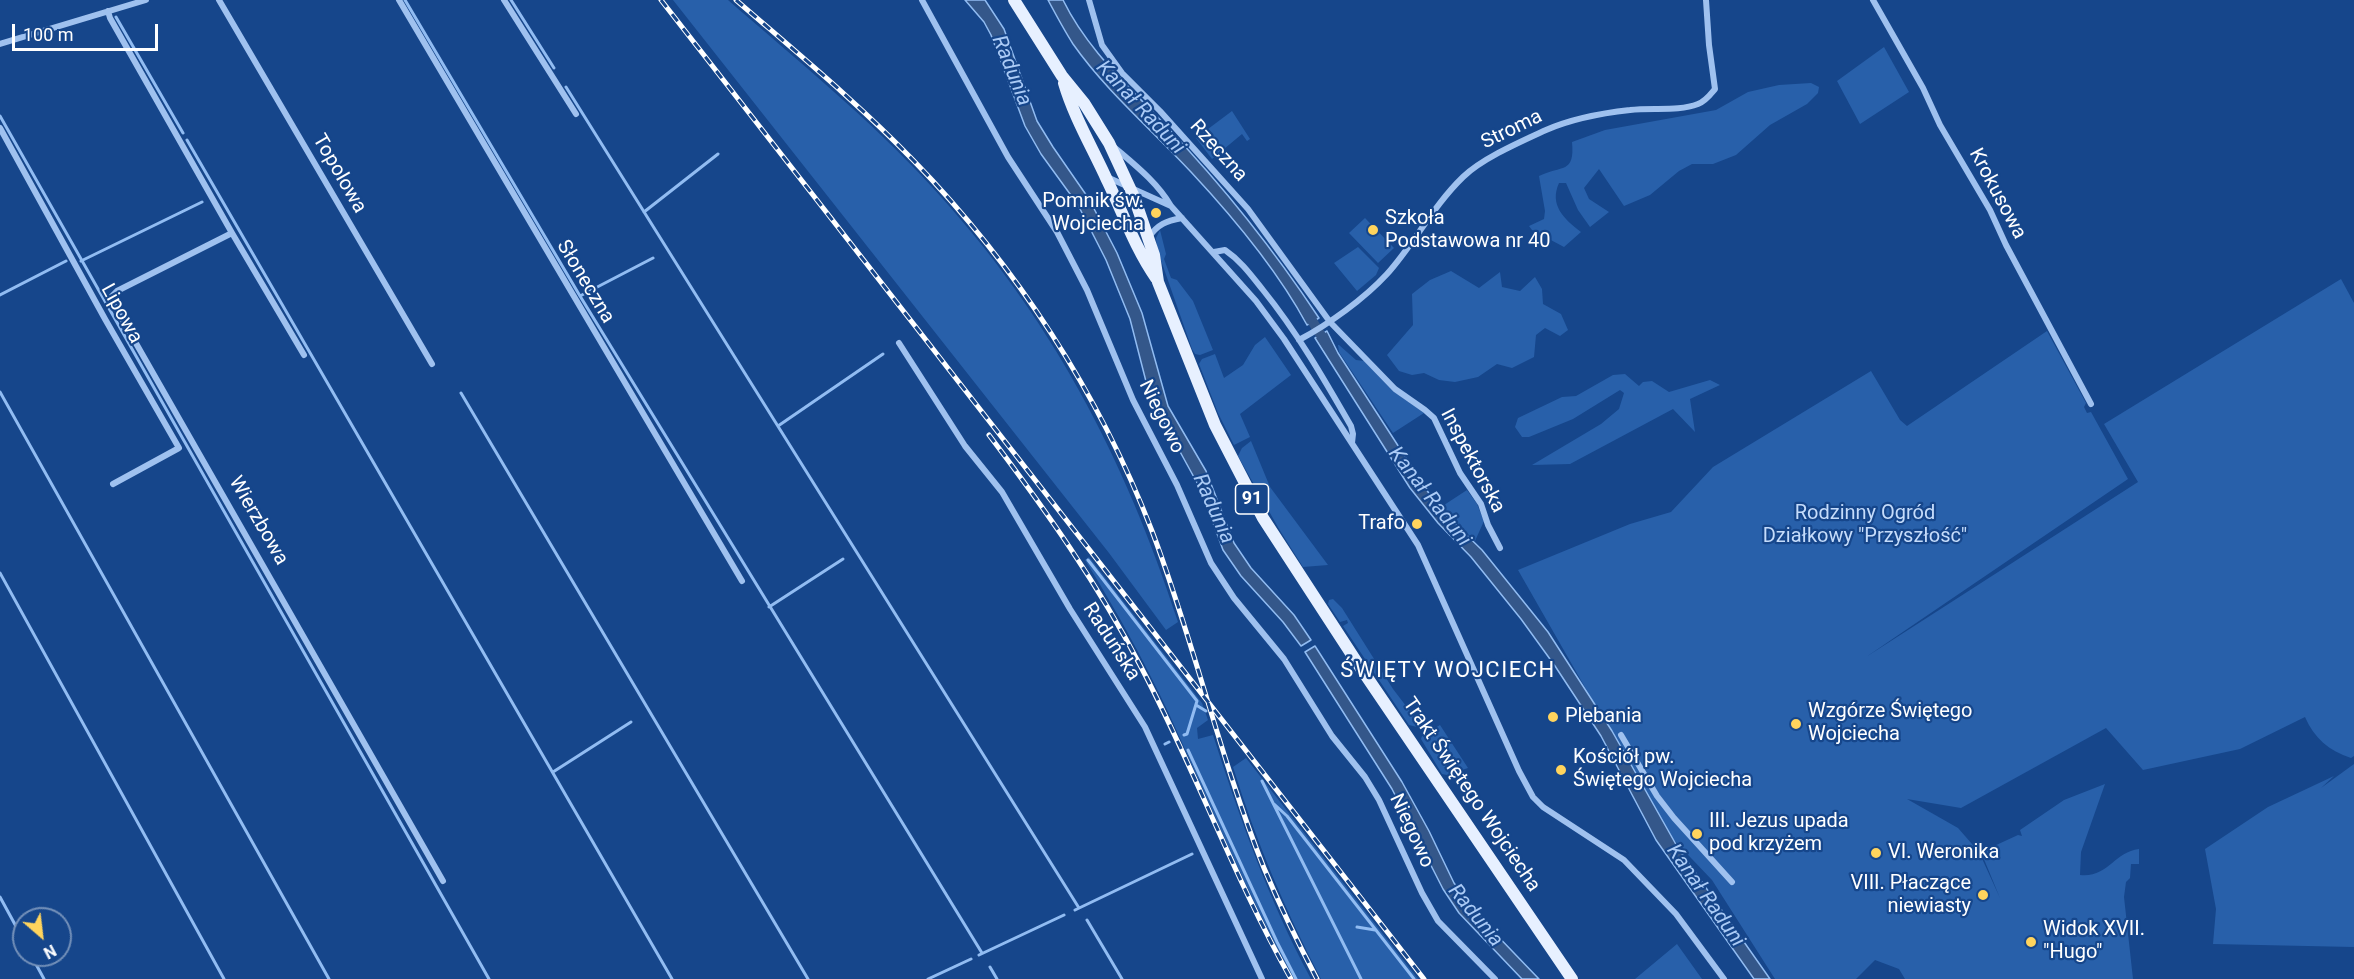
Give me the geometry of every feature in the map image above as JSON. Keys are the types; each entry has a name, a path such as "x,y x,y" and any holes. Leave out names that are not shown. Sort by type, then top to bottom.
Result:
{"main road":[{"name":"Trakt Świętego Wojciecha","path":"1014,0 1062,76 1084,103 1109,143 1131,188 1154,255 1158,282"},
{"name":"Trakt Świętego Wojciecha","path":"1062,76 1072,110 1106,177 1142,259 1158,282 1215,425 1263,518 1356,661 1572,979"}],"street":[{"path":"0,44 146,0"},
{"name":"Topolowa","path":"219,0 432,364"},
{"name":"Słoneczna","path":"399,0 742,581"},
{"path":"504,0 576,114"},
{"name":"Niegowo","path":"922,0 1008,157 1057,232 1088,290 1133,400 1177,485 1211,563 1234,598 1284,659 1332,736 1365,777 1379,800 1422,893 1438,921 1495,979"},
{"name":"Rzeczna","path":"1089,0 1102,45 1113,61 1248,209 1328,323"},
{"name":"Stroma","path":"1299,340 1328,323 1387,273 1447,195 1463,177 1479,165 1548,129 1586,118 1630,110 1689,106 1707,98 1715,89 1715,79 1709,45 1706,0"},
{"name":"Krokusowa","path":"1873,0 1923,88 1940,125 1990,210 2091,404"},
{"path":"108,11 232,233 304,355"},
{"name":"Lipowa","path":"0,128 179,448 113,484"},
{"name":"Trakt Świętego Wojciecha","path":"1109,143 1142,170 1256,301 1284,339 1352,443 1426,559 1506,743 1533,797 1544,807 1624,860 1676,914 1724,979"},
{"name":"Trakt Świętego Wojciecha","path":"1106,177 1171,206"},
{"path":"1148,238 1156,226 1182,218"},
{"name":"Wierzbowa","path":"232,233 117,291 112,296 112,303 443,881"},
{"path":"1214,252 1225,250 1238,259 1275,305 1351,426 1352,443"},
{"name":"Inspektorska","path":"1328,323 1395,389 1434,418 1460,473 1486,513 1488,525 1500,548"},
{"name":"Raduńska","path":"899,343 965,446 1002,492 1070,609 1145,727 1262,979"},
{"path":"1621,735 1663,803 1732,882"}],"green space":[{"path":"673,0 728,0 884,138 932,187 974,236 1013,286 1048,338 1079,391 1134,503 1178,622 1166,630 1109,553"},
{"path":"1884,47 1909,92 1860,124 1837,81"},
{"path":"1811,83 1819,87 1818,93 1807,104 1770,125 1736,155 1713,164 1692,164 1679,171 1650,195 1624,206 1599,169 1584,188 1589,199 1609,212 1590,227 1578,210 1566,183 1559,183 1556,191 1557,205 1564,217 1581,232 1564,247 1532,230 1529,226 1544,219 1545,211 1539,176 1569,164 1572,142 1605,130 1716,110 1748,92 1779,85"},
{"path":"1232,111 1250,139 1247,141 1242,134 1212,159 1196,138"},
{"path":"1365,218 1394,248 1378,263 1349,233"},
{"path":"1160,230 1166,254 1164,259 1171,278 1177,280 1193,301 1213,350 1200,355 1195,354 1192,349 1157,249 1156,238"},
{"path":"1358,247 1379,268 1376,275 1357,291 1334,263"},
{"path":"1451,271 1479,288 1500,272 1502,287 1520,291 1535,277 1542,289 1543,304 1561,314 1568,330 1560,336 1545,328 1536,335 1534,357 1512,368 1497,364 1478,377 1455,382 1439,380 1424,373 1412,375 1399,371 1387,355 1413,325 1412,294 1430,280"},
{"name":"Rodzinny Ogród Działkowy \"Przyszłość\"","path":"2341,279 2354,303 2354,756 2351,758 2343,755 2323,743 2305,717 2240,749 2143,770 2106,728 1961,808 1907,799 1958,828 1979,852 2000,898 1981,852 2018,835 2022,836 2020,830 2064,800 2105,784 2081,852 2080,875 2098,873 2123,855 2139,849 2139,864 2131,864 2130,878 2126,882 2124,897 2133,979 1905,979 1899,969 1875,960 1856,979 1775,979 1712,880 1670,836 1518,570 1630,524 1671,512 1713,467 1871,371 1900,420 1907,426 2047,331 2086,403 2084,407 2087,413 2091,412 2128,479 1866,657 2138,482 2104,424"},
{"path":"1265,337 1291,375 1240,414 1250,437 1234,445 1218,413 1199,364 1202,359 1215,354 1224,378 1243,365 1255,345"},
{"path":"1338,345 1356,360 1364,361 1393,391 1424,413 1393,433 1339,352"},
{"path":"1625,374 1639,386 1643,382 1652,381 1669,392 1710,380 1720,385 1690,399 1695,432 1673,409 1570,464 1532,465 1601,424 1619,409 1624,393 1620,390 1573,419 1529,437 1522,437 1515,427 1518,418 1562,397 1576,396 1613,375"},
{"path":"1251,441 1270,487 1328,565 1303,567 1279,529 1238,456 1242,448"},
{"path":"1467,490 1477,504 1484,521 1475,541 1441,507"},
{"path":"1089,557 1202,703 1208,720 1197,728 1198,739 1213,735 1256,859 1311,979 1294,979 1277,947 1160,696 1130,636 1085,560"},
{"path":"1333,599 1342,608 1393,689 1416,719 1417,727 1409,725 1343,626 1348,623 1347,620 1340,622 1328,604 1329,600"},
{"path":"1440,725 1468,768 1447,775 1442,774 1421,739 1422,736"},
{"path":"1246,758 1418,979 1321,979 1295,927 1251,822 1233,767"},
{"path":"2354,764 2354,947 2213,944 2216,909 2205,849 2268,807 2334,776 2321,788"},
{"path":"1677,944 1702,979 1635,979"}],"water":[{"name":"Radunia","path":"965,0 985,0 1004,29 1037,121 1089,199 1117,253 1142,313 1168,406 1206,471 1234,543 1251,568 1294,615 1311,640 1301,646 1283,622 1241,576 1223,550 1201,490 1150,397 1130,319 1106,260 1078,205 1041,154 1025,126 991,35 984,22"},
{"path":"1048,0 1063,0 1084,35 1097,51 1123,82 1187,148 1266,243 1319,318 1307,325 1283,285 1239,226 1086,61 1070,39"},
{"path":"1327,331 1338,353 1430,495 1447,516 1482,550 1548,632 1612,731 1678,848 1770,979 1754,979 1656,840 1601,736 1555,666 1471,557 1438,523 1410,488 1315,338"},
{"name":"Radunia","path":"1315,646 1402,782 1454,883 1488,926 1539,979 1522,979 1459,913 1443,889 1392,789 1305,652"}],"waterway":[{"path":"405,0 580,296 982,953"},
{"path":"511,0 554,68"},
{"path":"116,17 183,133"},
{"path":"566,87 1079,908"},
{"path":"0,116 489,979"},
{"path":"187,140 672,979"},
{"path":"644,212 718,154"},
{"path":"81,261 202,202"},
{"path":"580,296 653,258"},
{"path":"0,295 66,261"},
{"name":"Kanał Raduni","path":"1305,309 1328,347"},
{"path":"778,426 883,354"},
{"path":"0,392 329,979"},
{"path":"461,393 808,979"},
{"path":"769,607 843,559"},
{"path":"1088,560 1197,701 1187,734 1184,735"},
{"path":"0,573 224,979"},
{"path":"1196,705 1206,711"},
{"path":"553,772 631,722"},
{"path":"1165,744 1169,742"},
{"path":"1188,750 1296,979"},
{"path":"1262,781 1361,979"},
{"path":"1274,804 1287,816 1414,979"},
{"path":"1075,910 1192,854"},
{"path":"0,897 12,919"},
{"path":"979,955 1064,915"},
{"path":"1087,920 1122,979"},
{"path":"1357,927 1375,930"},
{"path":"928,979 971,959"},
{"path":"38,967 44,979"},
{"path":"990,967 997,979"}],"railway":[{"path":"661,0 1424,979"},
{"path":"736,0 871,118 951,201 1020,288 1080,381 1107,430 1152,531 1248,826 1276,896 1317,979"},
{"path":"989,435 1070,548 1124,636 1161,706 1251,902 1291,979"}],"place":[{"name":"Pomnik św. Wojciecha","path":"1156,213"},
{"name":"Szkoła Podstawowa nr 40","path":"1373,230"},
{"name":"Trafo","path":"1417,524"},
{"name":"Plebania","path":"1553,717"},
{"name":"Wzgórze Świętego Wojciecha","path":"1796,724"},
{"name":"Kościół pw. Świętego Wojciecha","path":"1561,770"},
{"name":"III. Jezus upada pod krzyżem","path":"1697,834"},
{"name":"VI. Weronika","path":"1876,853"},
{"name":"VIII. Płaczące niewiasty","path":"1983,895"},
{"name":"Widok XVII. \"Hugo\"","path":"2031,942"}],"district":[{"name":"ŚWIĘTY WOJCIECH","path":"1448,671"}]}
